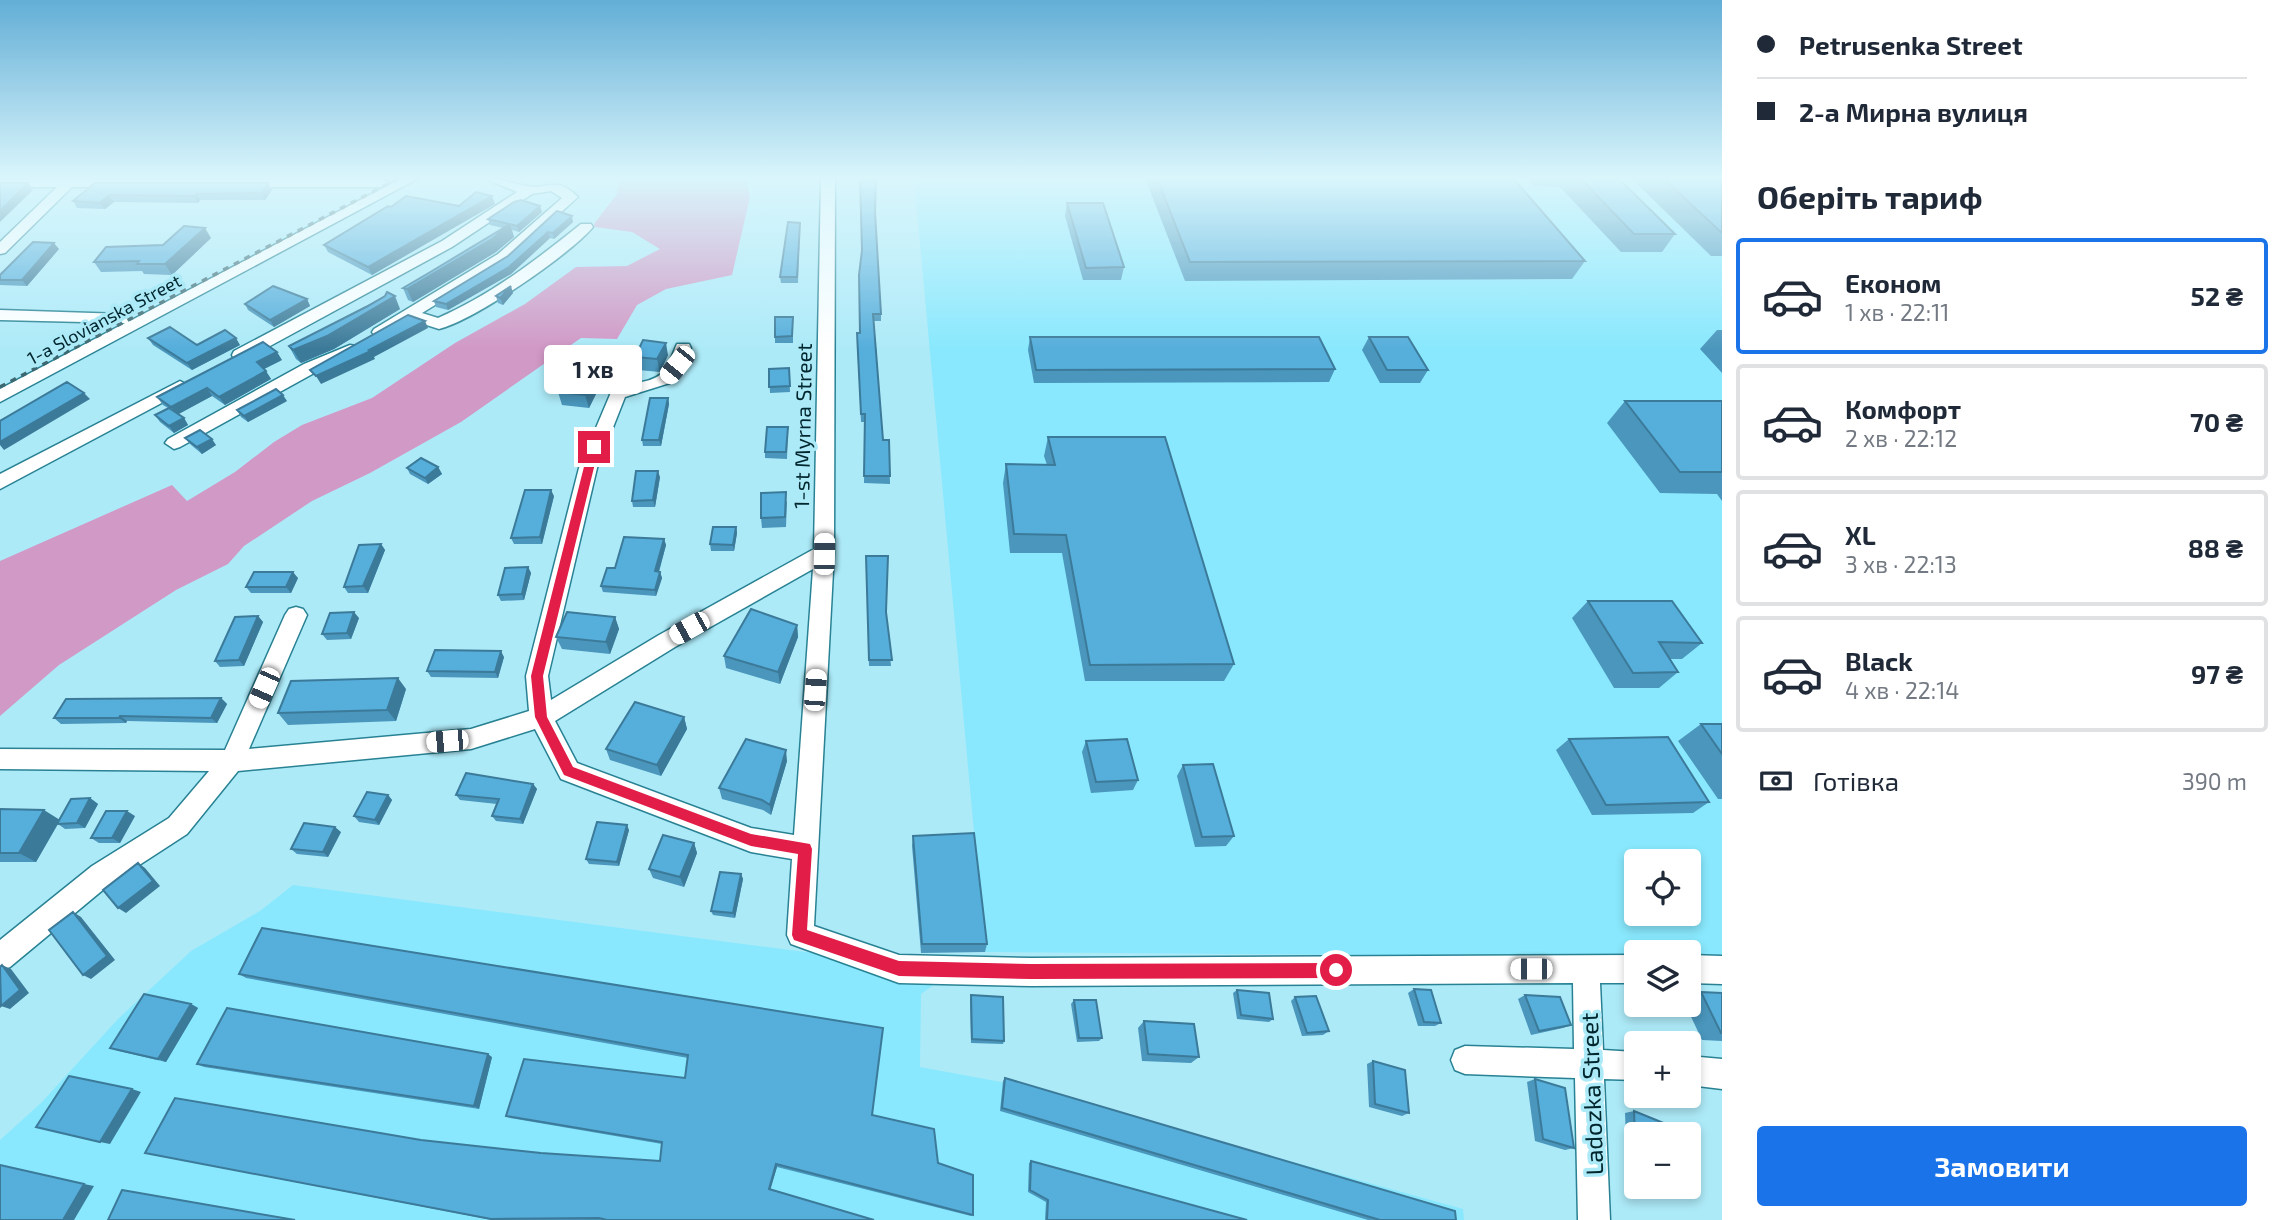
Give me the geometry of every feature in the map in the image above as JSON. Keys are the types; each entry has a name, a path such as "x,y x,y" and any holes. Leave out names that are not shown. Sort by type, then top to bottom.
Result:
{"street":[{"path":"0,250 15,235"},
{"path":"0,382 282,235"},
{"name":"1-a Slovianska Street","path":"0,396 304,235"},
{"path":"221,365 461,235"},
{"path":"174,443 310,368 341,355 503,257 528,235"},
{"path":"410,314 439,324 463,314 576,235"},
{"name":"1-st Myrna Street","path":"827,235 824,554 800,935 899,969 1031,972 1586,969"},
{"path":"0,315 123,318"},
{"path":"683,348 677,365 667,378 655,384 628,388 618,394 594,447 537,676 541,717 569,771 751,840 805,849"},
{"path":"0,482 196,377"},
{"path":"0,759 232,761 471,739 541,717 667,641 824,554"},
{"path":"0,957 101,875 178,826 232,761 296,615"},
{"path":"1586,969 1624,969"},
{"name":"Ladozka Street","path":"1586,969 1594,1220"},
{"path":"1701,969 1722,970"},
{"path":"1465,1060 1624,1066"},
{"path":"1701,1072 1722,1074"}],"shaded area":[{"path":"637,235 741,235 732,275 666,289 637,305 617,339 581,338 461,422 370,473 312,501 244,546 228,564 176,590 59,665 0,716 0,561 172,485 187,501 235,472 274,442 302,425 372,398 455,343 525,304 576,267 627,266 660,249"},
{"path":"919,235 1722,235 1722,958 1701,958 1701,940 1624,940 1624,957 985,952"},
{"path":"293,885 828,955 935,984 921,994 920,1067 1012,1084 1463,1209 1464,1220 0,1220 0,1140 41,1103 118,1019 191,951 260,911"}],"building":[{"path":"174,235 197,235 165,264 137,264 139,261 94,262 106,247 163,245"},
{"path":"341,235 424,235 368,267 324,245"},
{"path":"492,235 497,235 407,289 403,288"},
{"path":"531,235 545,235 509,267 446,304 434,301 508,256"},
{"path":"786,235 799,235 797,277 780,277"},
{"path":"862,235 876,235 881,314 873,314 883,440 889,440 890,476 864,476 865,414 861,414 857,333 860,333 859,275"},
{"path":"1076,235 1113,235 1124,267 1086,268"},
{"path":"1179,235 1562,235 1585,261 1190,262"},
{"path":"33,242 54,243 22,280 0,280 0,275"},
{"path":"273,286 307,299 270,320 245,304"},
{"path":"511,286 500,298 496,296"},
{"path":"387,292 395,296 327,336 293,350 289,346 366,307"},
{"path":"408,315 425,321 369,350 371,351 316,376 310,370"},
{"path":"775,317 793,317 792,336 775,337"},
{"path":"170,327 197,345 225,330 236,338 187,363 148,338"},
{"path":"1030,337 1319,337 1335,369 1036,370"},
{"path":"1369,337 1408,337 1428,370 1387,370"},
{"path":"643,340 666,343 657,359 635,357"},
{"path":"263,342 277,352 257,362 266,371 219,397 207,388 171,407 157,397"},
{"path":"789,368 790,386 769,387 769,369"},
{"path":"567,377 593,379 585,395 558,392"},
{"path":"67,382 84,393 0,442 0,421"},
{"path":"276,389 283,395 244,416 237,410"},
{"path":"650,398 668,398 659,440 642,440"},
{"path":"1625,401 1722,401 1722,472 1680,472"},
{"path":"169,408 184,418 169,426 155,415"},
{"path":"767,427 788,427 786,452 765,452"},
{"path":"200,430 212,439 197,447 185,438"},
{"path":"1048,437 1165,437 1234,664 1090,665 1066,535 1014,534 1006,464 1055,465"},
{"path":"421,458 438,467 425,478 407,468"},
{"path":"636,471 658,471 653,500 632,501"},
{"path":"525,490 551,490 540,537 511,538"},
{"path":"786,492 785,517 761,518 761,493"},
{"path":"713,527 736,527 733,545 710,544"},
{"path":"624,537 664,539 655,571 660,572 655,590 601,586 607,568 615,568"},
{"path":"381,544 363,586 344,587 359,545"},
{"path":"866,556 888,556 886,612 892,660 869,660"},
{"path":"528,567 522,594 498,595 505,568"},
{"path":"254,572 293,572 286,587 246,587"},
{"path":"1588,601 1672,601 1702,643 1659,642 1678,672 1633,673"},
{"path":"751,609 797,625 778,672 724,656"},
{"path":"354,612 347,633 322,634 330,613"},
{"path":"567,612 615,617 606,642 556,637"},
{"path":"258,616 239,660 215,661 235,617"},
{"path":"435,650 501,651 495,672 427,671"},
{"path":"398,678 387,710 278,713 291,681"},
{"path":"221,698 211,718 54,718 66,699"},
{"path":"635,702 684,717 657,765 606,749"},
{"path":"1701,724 1722,724 1722,754"},
{"path":"1668,737 1709,802 1606,805 1569,739"},
{"path":"746,739 786,750 770,805 762,800 719,788"},
{"path":"1127,739 1138,780 1096,782 1086,741"},
{"path":"1213,764 1234,836 1202,837 1183,765"},
{"path":"466,773 533,784 520,819 492,816 499,799 456,795"},
{"path":"367,792 388,795 375,820 354,816"},
{"path":"90,798 77,823 57,824 71,799"},
{"path":"0,809 44,810 19,853 0,853"},
{"path":"106,811 127,811 112,838 91,838"},
{"path":"597,822 627,825 617,862 586,859"},
{"path":"304,823 335,827 323,852 291,849"},
{"path":"974,833 987,944 922,944 913,836"},
{"path":"663,835 694,843 680,877 649,869"},
{"path":"138,863 153,881 118,908 103,890"},
{"path":"720,872 741,874 733,913 711,911"},
{"path":"73,912 107,956 83,975 49,930"},
{"path":"262,928 883,1028 872,1115 934,1129 938,1163 973,1175 973,1215 776,1164 769,1189 874,1220 491,1219 145,1153 175,1098 421,1140 541,1153 660,1161 662,1142 506,1116 524,1059 685,1078 688,1055 239,974"},
{"path":"2,965 20,990 1,1006 0,967"},
{"path":"1414,989 1431,990 1441,1023 1424,1022"},
{"path":"1237,990 1269,993 1273,1019 1241,1015"},
{"path":"1701,992 1722,993 1721,1033"},
{"path":"144,994 191,1004 158,1059 110,1048"},
{"path":"971,995 1003,997 1004,1041 972,1039"},
{"path":"1525,995 1560,997 1571,1025 1539,1031"},
{"path":"1316,996 1329,1031 1307,1033 1295,997"},
{"path":"1074,1000 1096,1000 1102,1038 1079,1038"},
{"path":"227,1008 488,1054 474,1106 197,1064"},
{"path":"1144,1021 1194,1024 1199,1057 1148,1054"},
{"path":"1373,1061 1405,1070 1409,1113 1375,1104"},
{"path":"69,1076 132,1089 100,1142 36,1127"},
{"path":"1005,1078 1455,1211 1456,1220 1380,1220 1002,1108"},
{"path":"1535,1079 1565,1088 1574,1148 1543,1139"},
{"path":"1634,1111 1661,1122 1634,1122"},
{"path":"1031,1161 1247,1220 1047,1220 1048,1200 1030,1190"},
{"path":"0,1165 84,1184 63,1220 0,1220"},
{"path":"122,1190 295,1220 108,1220"}],"railway":[{"path":"0,387 290,235"}],"route":[{"path":"594,447 537,676 541,717 569,771 751,840 805,849 800,935 899,969 1031,972 1336,970"}]}
